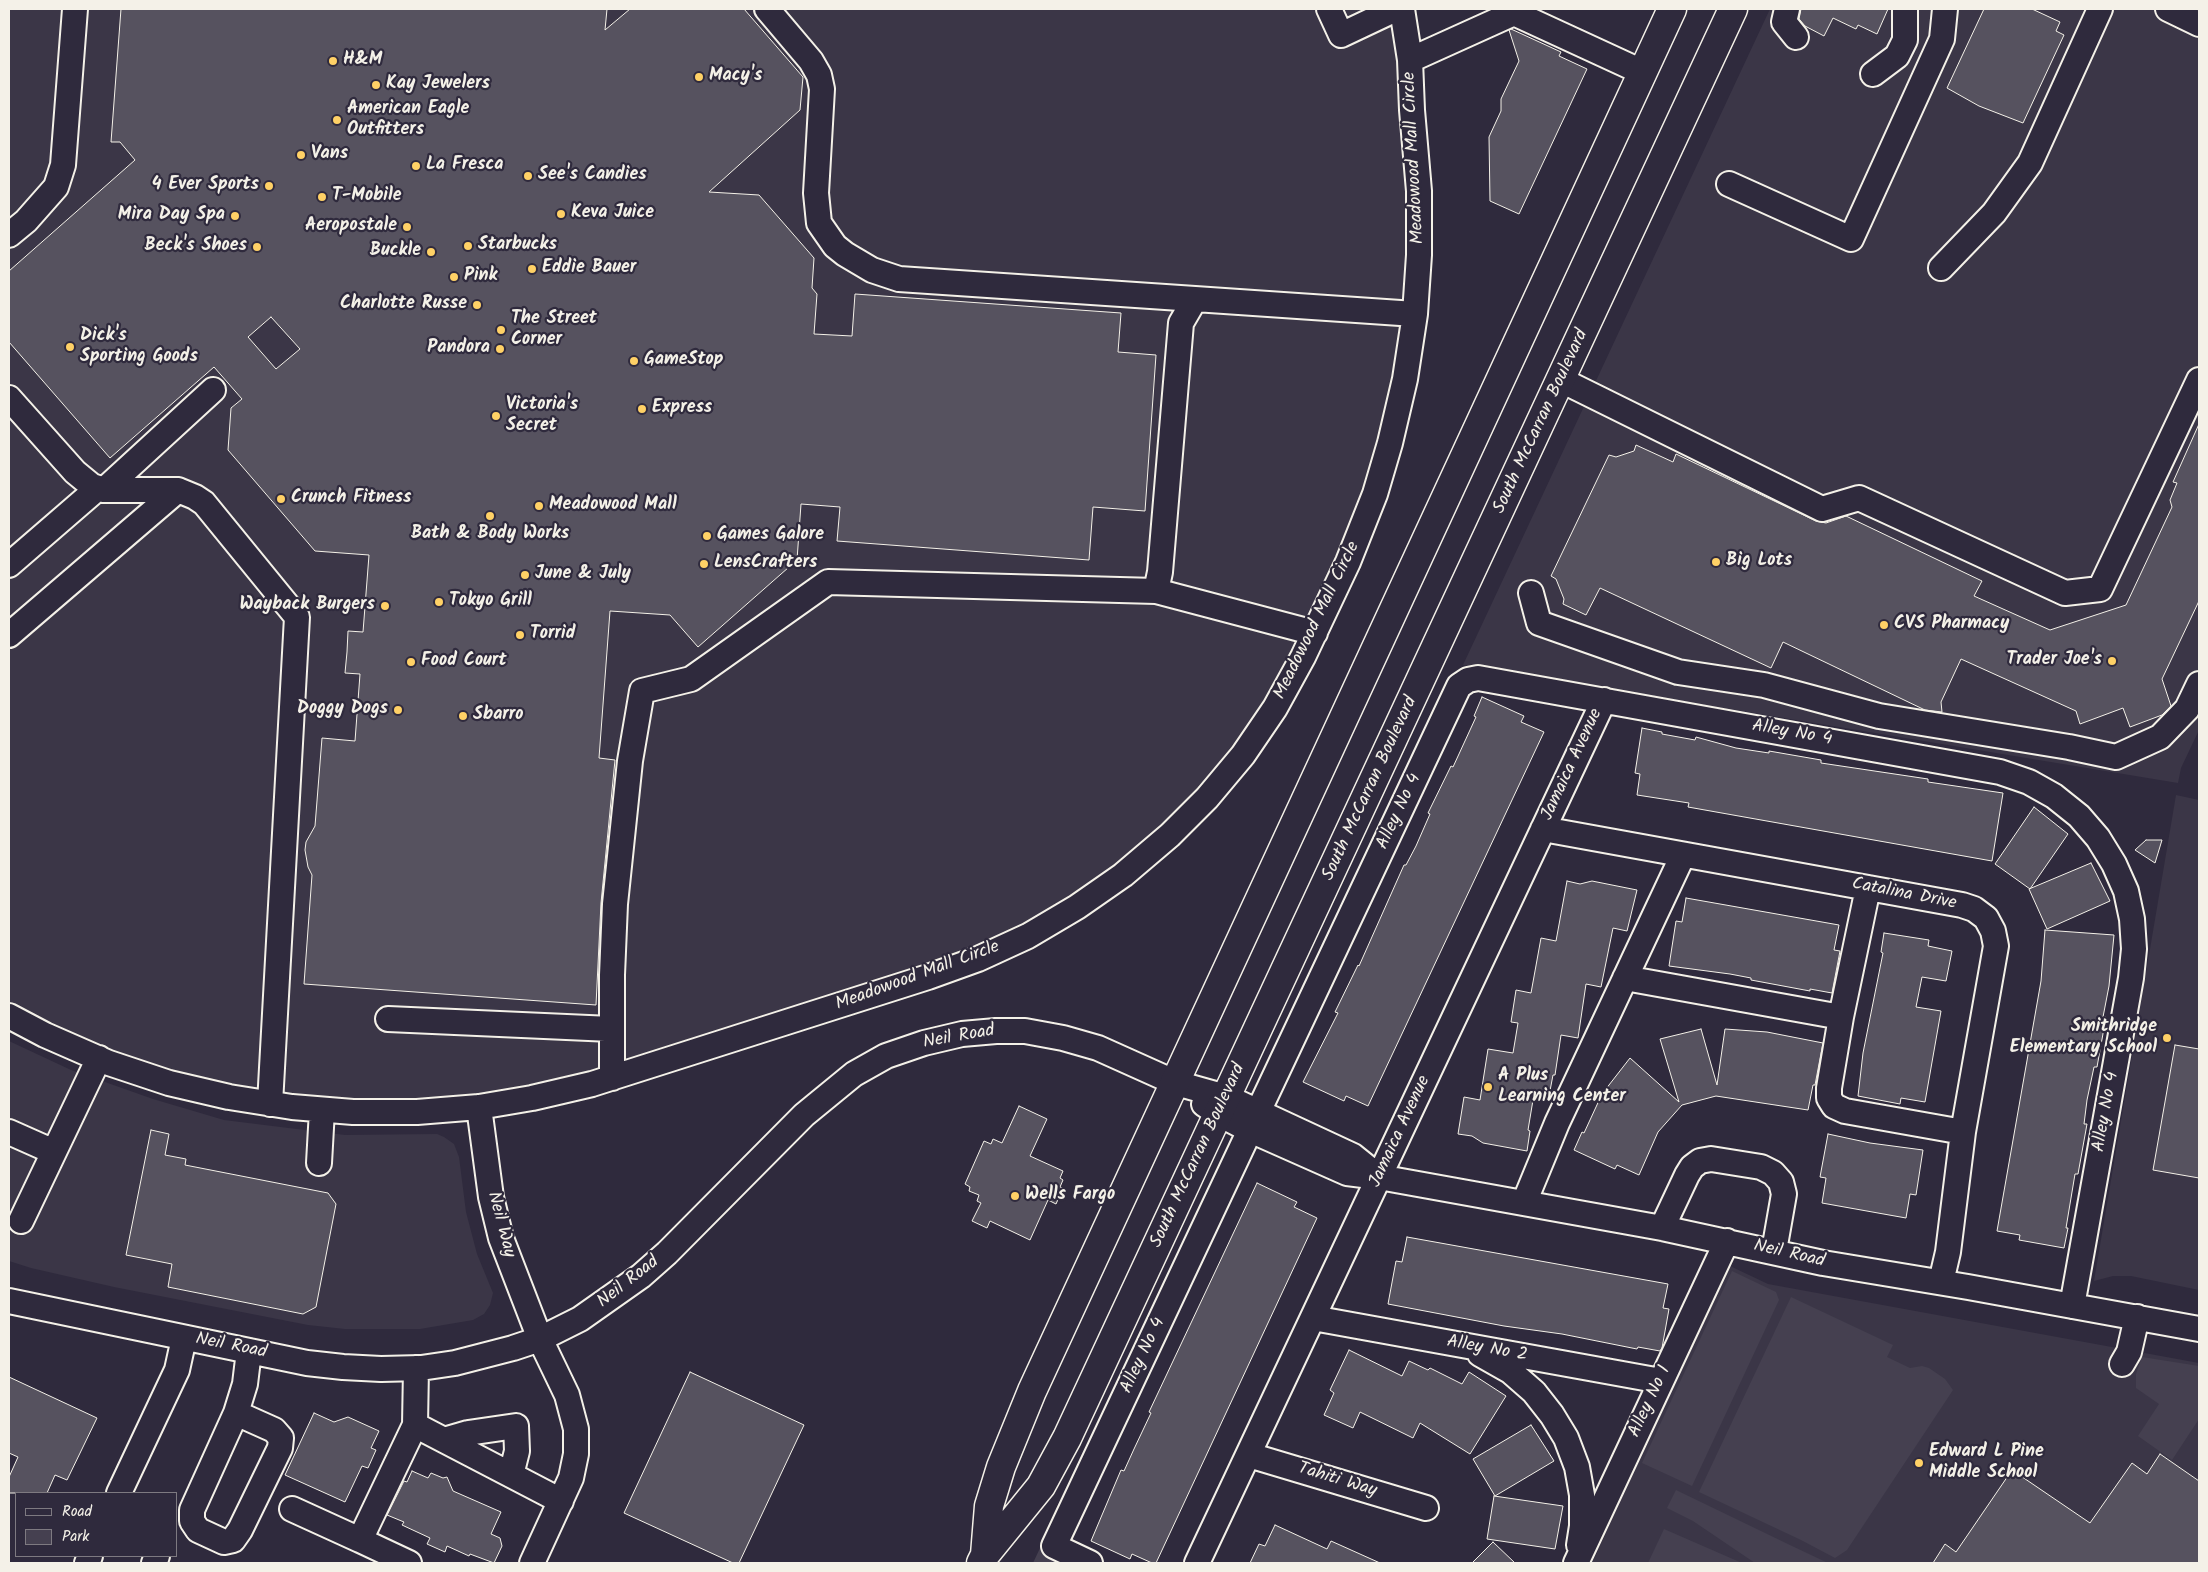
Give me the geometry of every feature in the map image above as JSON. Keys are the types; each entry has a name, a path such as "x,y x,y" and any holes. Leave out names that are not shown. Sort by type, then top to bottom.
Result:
{"main road":[{"name":"South McCarran Boulevard","path":"983,1559 989,1506 1000,1467 1032,1391 1672,9"},
{"name":"South McCarran Boulevard","path":"983,1559 1041,1486 1063,1446 1733,9"}],"street":[{"path":"9,235 26,221 56,187 63,165 75,9"},
{"path":"767,9 811,61 819,74 822,89 816,193 819,223 835,246 872,270 899,279 1415,314"},
{"path":"1330,9 1340,35 1396,9"},
{"name":"Meadowood Mall Circle","path":"9,1016 45,1035 99,1058 169,1083 229,1097 270,1104 353,1112 417,1112 479,1106 532,1098 612,1078 969,962 1028,936 1078,907 1135,866 1207,798 1243,755 1275,708 1354,550 1375,494 1390,443 1405,379 1415,314 1419,255 1419,191 1410,60 1402,9"},
{"path":"1787,9 1784,22 1796,37"},
{"path":"1872,74 1897,56 1905,40 1906,9"},
{"path":"1729,184 1851,239 1942,39 1945,9"},
{"path":"1941,268 1994,213 2030,163 2100,9"},
{"path":"2168,9 2199,24"},
{"path":"1410,60 1514,13 1642,72"},
{"path":"1156,591 1160,572 1181,323 1195,299"},
{"path":"1561,380 1822,509 1859,498 2064,593 2100,589 2199,380"},
{"path":"9,565 101,489 213,390"},
{"path":"9,398 83,480 101,489 178,490 195,496 204,503 297,617 270,1104"},
{"path":"9,635 178,490"},
{"path":"612,1078 611,1029 615,904 621,832 642,690 691,679 828,582 1156,591 1314,633"},
{"path":"1531,593 1538,623 1678,672 1764,684 1879,716 2069,747 2116,758 2160,737 2188,709 2199,684"},
{"name":"Alley No 4","path":"1090,1563 1054,1546 1459,686 1468,680 1478,678 2000,772 2029,782 2054,796 2079,816 2098,838 2114,864 2126,891 2132,919 2134,949 2131,978 2072,1306"},
{"name":"Jamaica Avenue","path":"1197,1563 1604,700"},
{"name":"Catalina Drive","path":"1543,829 1962,905 1974,909 1986,918 1993,931 1996,946 1963,1132 1948,1252 1941,1282"},
{"path":"1524,1203 1557,1123 1683,855"},
{"path":"1868,888 1841,1017 1829,1098 1834,1106 1845,1111 1963,1132"},
{"path":"1625,978 1841,1017"},
{"path":"388,1019 611,1029"},
{"name":"Neil Road","path":"9,1301 307,1363 343,1367 416,1368 455,1363 513,1348 540,1339 598,1308 641,1276 667,1253 804,1115 854,1074 886,1056 924,1043 962,1034 996,1030 1063,1038 1098,1048 1254,1121 1334,1169 1726,1240 1823,1263 1941,1282 2199,1329"},
{"path":"21,1220 99,1058"},
{"name":"Neil Way","path":"479,1106 491,1197 501,1238 540,1339 567,1395 576,1430 576,1454 571,1478 532,1563"},
{"path":"319,1163 322,1110"},
{"path":"9,1132 54,1152"},
{"path":"1662,1228 1687,1175 1692,1167 1700,1161 1711,1159 1761,1167 1773,1172 1781,1182 1784,1194 1774,1251"},
{"name":"Alley No 1","path":"1575,1563 1726,1240"},
{"path":"2122,1364 2129,1352 2137,1317"},
{"name":"Alley No 2","path":"1313,1318 1661,1381"},
{"path":"119,1492 177,1370 184,1338"},
{"path":"1442,1341 1478,1353 1510,1371 1534,1392 1552,1415 1566,1438 1576,1467 1582,1495 1582,1526 1575,1563"},
{"path":"184,1521 192,1510 236,1413 245,1384 249,1351"},
{"path":"360,1540 415,1426 416,1368"},
{"path":"184,1521 192,1521 198,1530 224,1542 233,1540 240,1530 280,1448 281,1438 274,1430 236,1413"},
{"path":"415,1426 561,1501"},
{"path":"444,1440 468,1433 516,1426 517,1451 511,1475"},
{"name":"Tahiti Way","path":"1248,1455 1426,1508"},
{"path":"292,1509 410,1563"}],"shaded area":[{"path":"9,9 1386,9 1394,41 1408,132 1416,218 1404,345 1369,488 1328,598 1257,729 1131,861 1036,921 958,959 605,1074 482,1096 346,1102 275,1099 190,1080 103,1052 9,1005"},
{"path":"1770,9 2199,9 2199,730 2181,768 2178,783 1463,665"},
{"name":"Smithridge Elementary School","path":"2176,795 2199,800 2199,1290 2131,1276 2113,1276 2094,1281"},
{"path":"9,1041 71,1070 153,1099 224,1120 345,1135 437,1134 444,1137 454,1144 459,1157 466,1212 477,1254 493,1293 490,1305 484,1314 473,1320 420,1329 345,1329 308,1325 114,1287 31,1268 9,1261"},
{"name":"Edward L Pine Middle School","path":"1730,1266 1768,1284 2199,1363 2199,1563 1592,1563"}],"green space":[{"path":"1732,1271 1776,1292 1779,1300 1692,1486 1642,1463"},
{"path":"1791,1297 1893,1345 1887,1357 1910,1368 1922,1366 1929,1368 1945,1379 1953,1390 1847,1550 1835,1558 1699,1492"},
{"path":"2142,1357 2199,1366 2199,1419 2172,1460 2138,1436 2159,1404 2136,1388 2136,1374"},
{"path":"1676,1490 1828,1563 1755,1563 1693,1521 1667,1508"},
{"path":"1664,1529 1742,1563 1648,1563"},
{"path":"1041,1546 1076,1563 1033,1563"}],"building":[{"name":"Meadowood Mall","path":"121,9 607,9 605,30 630,9 744,9 803,77 800,110 709,192 759,195 814,258 812,288 817,294 814,334 852,336 855,294 1121,313 1118,352 1156,355 1145,511 1093,507 1089,560 837,541 840,507 801,504 797,560 698,647 670,615 610,611 599,758 615,760 601,903 596,1005 304,984 312,875 308,867 305,850 306,842 315,826 322,738 355,741 360,674 345,673 348,631 363,632 369,555 315,551 228,450 231,408 242,399 214,367 110,458 9,342 9,271 135,160 120,142 111,142","holes":["271,317 300,349 276,369 248,337"]},
{"path":"1801,9 1888,9 1877,34 1858,25 1856,29 1833,18 1824,36 1805,26 1799,19"},
{"path":"1984,9 2032,9 2060,22 2056,31 2064,35 2023,123 1979,106 1947,88"},
{"path":"1511,29 1561,52 1559,56 1587,69 1519,214 1490,201 1489,137 1501,111 1501,99 1519,61 1509,30"},
{"path":"2199,424 2199,601 2162,679 2171,706 2162,715 2130,727 2123,708 2080,724 2076,711 1961,659 1941,702 1942,712 1925,710 1783,642 1771,668 1600,588 1586,615 1563,604 1564,599 1556,579 1551,576 1609,455 1616,457 1634,451 1636,445 1673,462 1676,454 1816,521 1826,523 1846,516 1982,581 1974,596 2050,630 2126,605 2172,507 2170,500 2177,483 2173,482"},
{"path":"1482,697 1524,716 1521,722 1544,732 1368,1106 1346,1096 1344,1101 1303,1082 1338,1013 1335,1012 1359,966 1404,865 1406,865 1416,846 1430,814 1428,813 1451,766 1453,767 1476,717 1474,716"},
{"path":"1642,728 1695,740 1696,737 1736,748 1769,753 1769,751 1821,760 1821,763 1928,779 1928,782 2003,793 1992,861 1688,807 1689,803 1637,795 1640,774 1635,773"},
{"path":"2034,807 2068,834 2030,889 1995,864"},
{"path":"2146,840 2162,840 2155,863 2135,850"},
{"path":"2091,863 2110,901 2047,929 2029,889"},
{"path":"1567,881 1580,884 1592,881 1637,890 1627,931 1613,928 1601,987 1586,984 1578,1038 1561,1035 1555,1075 1553,1075 1549,1096 1534,1094 1528,1130 1530,1131 1527,1151 1483,1143 1472,1136 1458,1134 1464,1097 1480,1100 1488,1049 1513,1053 1518,1023 1511,1022 1516,990 1531,993 1541,938 1556,941"},
{"path":"1686,898 1839,925 1834,950 1840,951 1832,993 1810,989 1810,991 1751,980 1751,978 1730,974 1669,966 1676,921 1682,922"},
{"path":"2045,930 2114,935 2109,986 2103,1017 2106,1017 2097,1067 2094,1067 2087,1100 2084,1124 2087,1124 2078,1174 2075,1174 2064,1248 2019,1240 2020,1235 1997,1231 2041,981"},
{"path":"1884,933 1929,940 1928,946 1952,951 1946,981 1922,977 1916,1007 1941,1011 1925,1102 1901,1098 1900,1104 1858,1096 1863,1053 1883,953 1881,952"},
{"path":"1701,1029 1717,1085 1725,1029 1767,1032 1823,1043 1808,1110 1716,1096 1682,1105 1658,1132 1639,1175 1617,1165 1615,1169 1574,1150 1602,1094 1630,1058 1679,1102 1660,1039"},
{"path":"2175,1045 2199,1049 2199,1178 2153,1170"},
{"path":"1019,1106 1047,1119 1030,1156 1063,1171 1060,1178 1063,1180 1060,1187 1063,1188 1056,1204 1048,1200 1030,1240 990,1221 987,1228 972,1221 981,1203 977,1201 979,1195 969,1191 970,1187 965,1184 984,1141 991,1144 993,1139 1002,1143"},
{"path":"151,1130 169,1134 165,1155 186,1159 185,1165 328,1193 336,1204 316,1307 303,1314 168,1287 172,1264 126,1255"},
{"path":"1828,1134 1870,1143 1923,1150 1916,1195 1910,1194 1906,1218 1822,1203 1826,1178 1820,1177"},
{"path":"1257,1183 1297,1202 1294,1207 1317,1218 1156,1563 1132,1554 1130,1559 1091,1541 1121,1470 1124,1471 1151,1413 1149,1412"},
{"path":"1407,1237 1668,1284 1663,1308 1669,1309 1662,1348 1660,1351 1638,1347 1637,1349 1388,1304 1396,1261 1402,1262"},
{"path":"1349,1350 1402,1376 1409,1361 1428,1370 1430,1368 1462,1384 1469,1372 1506,1396 1470,1454 1420,1423 1413,1438 1360,1412 1353,1428 1324,1415 1334,1393 1330,1390"},
{"path":"690,1372 804,1425 739,1563 733,1563 624,1513"},
{"path":"9,1377 97,1418 67,1480 55,1475 47,1492 9,1493 9,1477 18,1457 9,1453"},
{"path":"314,1413 334,1422 348,1417 379,1431 371,1448 376,1450 368,1468 362,1466 345,1502 285,1475"},
{"path":"1531,1425 1554,1461 1495,1496 1473,1459"},
{"path":"2160,1454 2199,1481 2199,1563 1933,1563 1945,1544 1956,1552 2012,1470 2090,1523 2132,1463 2147,1474"},
{"path":"412,1471 428,1478 431,1473 443,1478 447,1477 453,1491 501,1512 491,1534 500,1538 502,1546 494,1563 470,1554 469,1556 447,1546 445,1552 427,1544 430,1538 402,1525 404,1522 387,1515 404,1481 407,1482"},
{"path":"1494,1496 1563,1506 1555,1549 1487,1539"},
{"path":"1275,1525 1327,1549 1331,1541 1380,1563 1250,1563 1259,1544 1265,1546"},
{"path":"1493,1542 1515,1563 1472,1563"}],"place":[{"name":"H&M","path":"333,61"},
{"name":"Macy's","path":"699,77"},
{"name":"Kay Jewelers","path":"376,85"},
{"name":"American Eagle Outfitters","path":"337,120"},
{"name":"Vans","path":"301,155"},
{"name":"La Fresca","path":"416,166"},
{"name":"See's Candies","path":"528,176"},
{"name":"4 Ever Sports","path":"269,186"},
{"name":"T-Mobile","path":"322,197"},
{"name":"Keva Juice","path":"561,214"},
{"name":"Mira Day Spa","path":"235,216"},
{"name":"Aeropostale","path":"407,227"},
{"name":"Starbucks","path":"468,246"},
{"name":"Beck's Shoes","path":"257,247"},
{"name":"Buckle","path":"431,252"},
{"name":"Eddie Bauer","path":"532,269"},
{"name":"Pink","path":"454,277"},
{"name":"Charlotte Russe","path":"477,305"},
{"name":"The Street Corner","path":"501,330"},
{"name":"Dick's Sporting Goods","path":"70,347"},
{"name":"Pandora","path":"500,349"},
{"name":"GameStop","path":"634,361"},
{"name":"Express","path":"642,409"},
{"name":"Victoria's Secret","path":"496,416"},
{"name":"Crunch Fitness","path":"281,499"},
{"name":"Meadowood Mall","path":"539,506"},
{"name":"Bath & Body Works","path":"490,516"},
{"name":"Games Galore","path":"707,536"},
{"name":"Big Lots","path":"1716,562"},
{"name":"LensCrafters","path":"704,564"},
{"name":"June & July","path":"525,575"},
{"name":"Tokyo Grill","path":"439,602"},
{"name":"Wayback Burgers","path":"385,606"},
{"name":"CVS Pharmacy","path":"1884,625"},
{"name":"Torrid","path":"520,635"},
{"name":"Trader Joe's","path":"2112,661"},
{"name":"Food Court","path":"411,662"},
{"name":"Doggy Dogs","path":"398,710"},
{"name":"Sbarro","path":"463,716"},
{"name":"Smithridge Elementary School","path":"2167,1038"},
{"name":"A Plus Learning Center","path":"1488,1087"},
{"name":"Wells Fargo","path":"1015,1196"},
{"name":"Edward L Pine Middle School","path":"1919,1463"}]}
